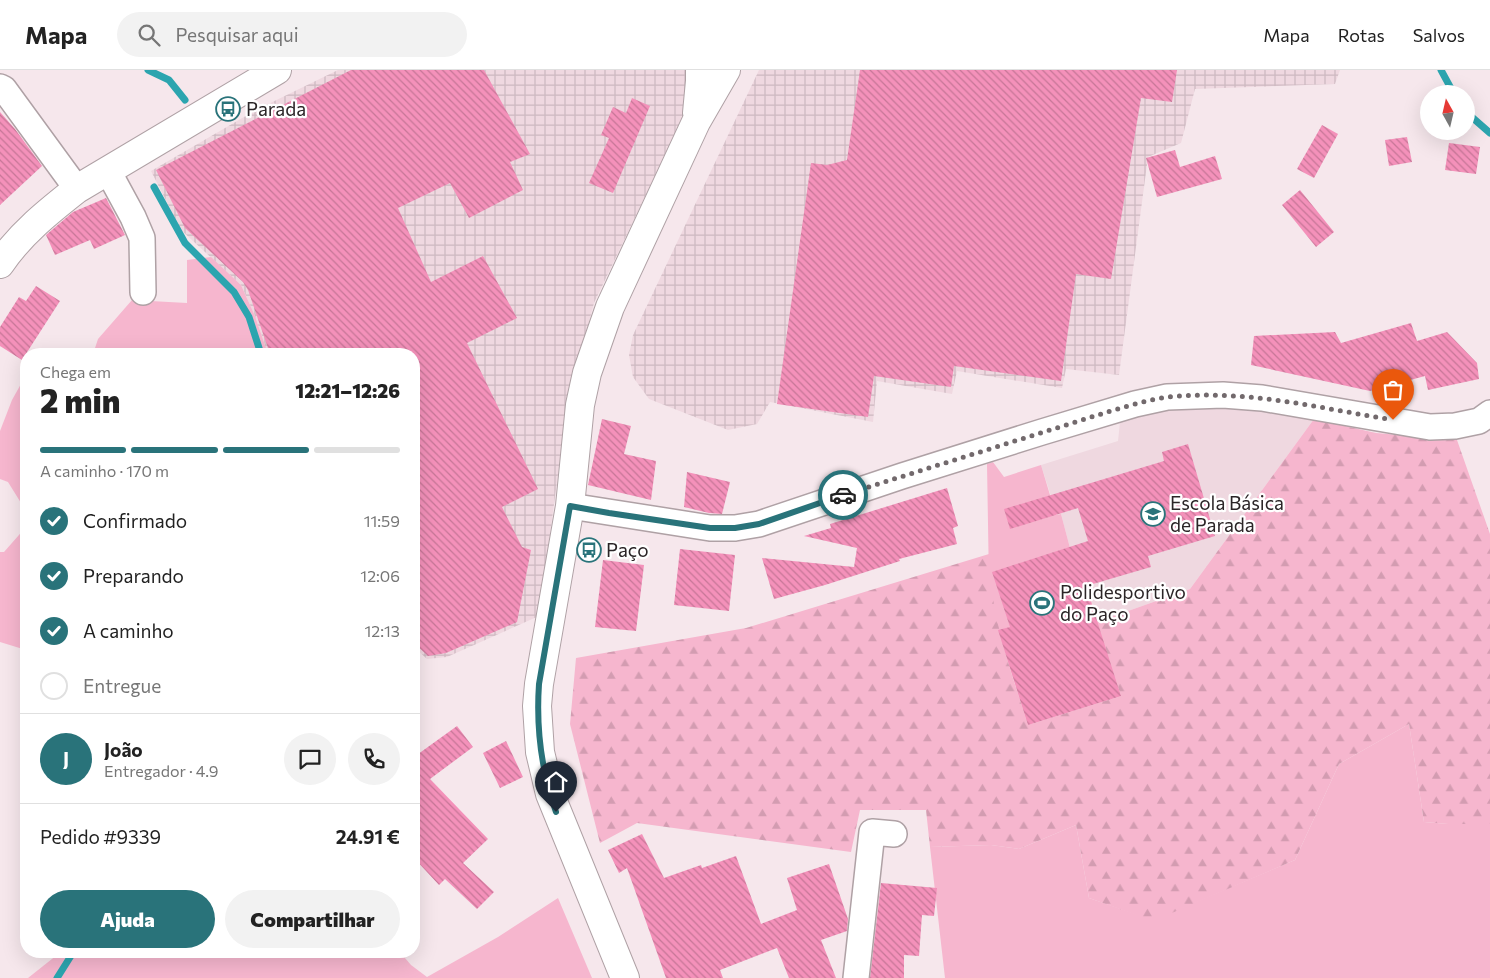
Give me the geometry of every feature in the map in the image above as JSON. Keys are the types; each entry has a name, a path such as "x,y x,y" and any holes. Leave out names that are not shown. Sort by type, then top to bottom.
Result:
{"street":[{"path":"0,264 7,253 48,211 77,188 277,70"},
{"path":"696,122 700,70"},
{"path":"624,978 550,794 540,752 537,706 539,684 570,506 580,405 596,343 610,307 696,122 726,70"},
{"path":"0,86 77,188"},
{"path":"108,171 142,238 143,292"},
{"path":"570,506 710,528 735,528 759,524 1033,435 1136,404 1167,398 1223,395 1262,398 1430,427 1455,426 1479,421 1490,413"},
{"path":"856,978 872,832 894,834"}],"shaded area":[{"path":"338,70 688,70 686,111 594,303 568,400 539,616 447,657 427,659 420,653 420,348 266,348 255,316 241,285 181,230 151,171 256,110"},
{"path":"759,70 1340,70 1335,84 1195,89 1181,143 1148,157 1119,375 1066,369 1062,388 957,371 952,394 877,381 873,422 770,402 757,424 728,430 649,399 633,377 629,355 633,335"},
{"name":"Escola Básica de Parada","path":"1196,406 1245,408 1314,419 1190,589 1097,622 1074,547 1070,548 1061,514 1057,515 1041,465 1118,441 1120,422 1152,412"}],"green space":[{"path":"211,257 241,285 255,316 266,348 95,348 98,339 132,300 187,303 187,260"},
{"path":"20,386 20,501 8,482 0,479 0,431 12,400"},
{"path":"1314,419 1376,433 1457,440 1490,534 1490,824 1424,822 1409,724 1339,764 1295,860 1153,921 1089,898 1076,825 1019,849 991,845 930,847 926,810 860,810 851,852 637,823 600,843 570,724 576,658 746,628 989,554 990,576 997,620 1028,725 1121,696 1097,622 1190,589"},
{"name":"Polidesportivo do Paço","path":"993,462 1004,477 1041,465 1056,515 1061,514 1070,548 1074,547 1121,696 1028,725 998,630 989,583 987,464"},
{"path":"20,534 20,648 0,642 0,552 4,552"},
{"path":"1409,724 1424,822 1490,824 1490,978 945,978 930,847 991,845 1019,849 1076,825 1089,898 1153,920 1295,860 1339,764"},
{"path":"558,898 592,978 28,978 53,958 405,958 427,977 498,937"}],"building":[{"path":"351,70 484,70 530,154 510,162 523,190 469,218 450,183 398,208 431,282 483,256 517,318 467,343 538,489 502,507 522,547 531,550 517,622 446,653 428,656 420,649 420,348 268,348 248,290 243,282 185,228 156,170"},
{"path":"860,70 1177,70 1172,102 1141,98 1111,279 1076,274 1061,381 954,366 951,387 874,376 868,417 777,404 811,163 827,165 847,160"},
{"path":"632,98 650,106 613,193 589,183 609,138 601,135 613,107 626,113"},
{"path":"0,112 42,166 0,205"},
{"path":"1322,125 1338,134 1314,178 1297,169"},
{"path":"1407,137 1412,162 1389,166 1385,140"},
{"path":"1449,143 1480,147 1476,174 1445,170"},
{"path":"1175,150 1180,167 1215,156 1222,179 1157,197 1146,158"},
{"path":"1300,190 1334,232 1316,247 1282,205"},
{"path":"106,198 125,235 94,249 90,240 55,255 46,235 73,212"},
{"path":"36,286 60,301 30,348 20,348 20,359 0,346 0,327 19,297 26,301"},
{"path":"1411,323 1417,341 1447,332 1477,363 1479,379 1428,390 1425,376 1370,391 1251,365 1254,336 1335,332 1341,343"},
{"path":"602,419 631,426 624,454 656,461 651,500 588,485"},
{"path":"1188,444 1215,536 1148,556 1151,567 1086,586 1121,696 1028,725 998,630 1010,627 992,572 1088,541 1078,508 1010,529 1004,509 1164,461 1162,452"},
{"path":"687,472 730,482 722,514 684,507"},
{"path":"947,488 958,526 953,528 957,544 899,559 900,561 774,599 762,558 854,567 857,548 804,536 831,528 830,524"},
{"path":"680,549 735,555 729,611 674,605"},
{"path":"603,560 644,565 636,631 595,627"},
{"path":"457,726 473,747 430,779 488,839 463,863 494,892 477,909 445,879 439,885 420,864 420,753"},
{"path":"506,741 523,777 500,788 483,753"},
{"path":"642,834 664,878 701,865 702,868 736,856 761,924 797,910 787,878 829,864 848,919 847,931 821,940 836,978 789,978 777,948 720,970 723,978 666,978 627,868 619,873 608,850"},
{"path":"881,883 937,888 934,916 922,915 919,956 904,955 904,978 870,978"}],"waterway":[{"path":"148,70 169,80 185,100"},
{"path":"1441,70 1449,85"},
{"path":"1475,120 1490,133"},
{"path":"154,187 185,243 234,292 249,317 259,348"},
{"path":"57,978 70,958"}],"way so far":[{"path":"843,495 1098,415 1136,404 1167,398 1230,395 1262,398 1393,420"}],"place":[{"name":"Parada","path":"228,109"},
{"name":"Escola Básica de Parada","path":"1153,514"},
{"name":"Paço","path":"589,550"},
{"name":"Polidesportivo do Paço","path":"1042,603"}],"route":[{"path":"556,812 540,752 537,706 539,684 570,506 710,528 735,528 759,524 843,495"}]}
